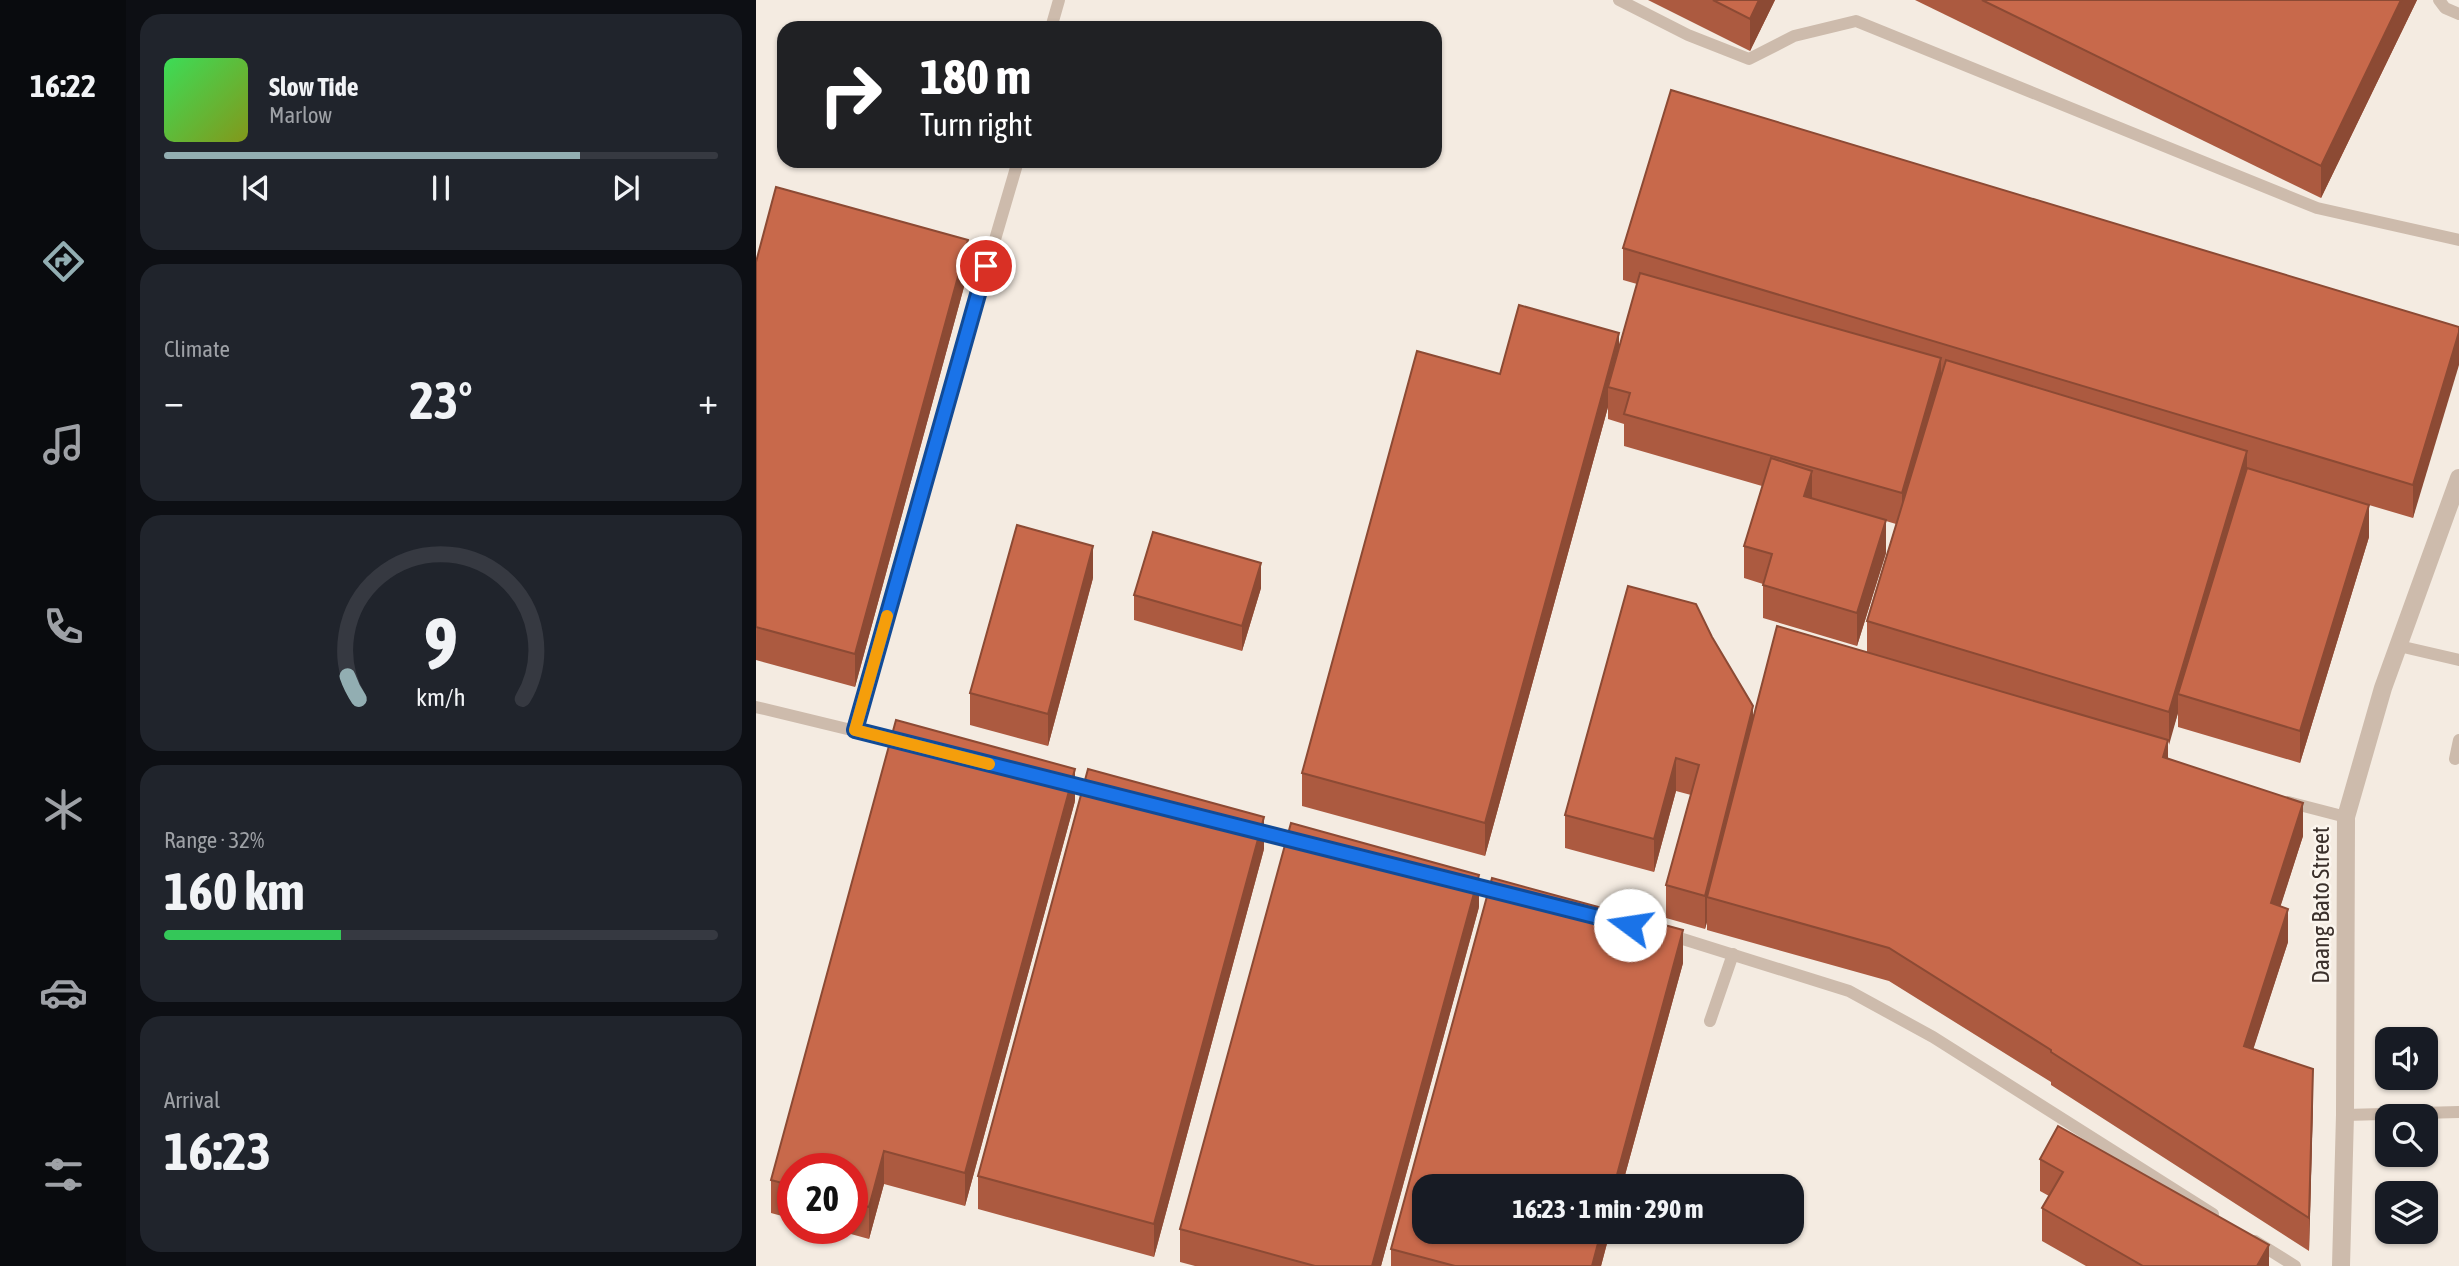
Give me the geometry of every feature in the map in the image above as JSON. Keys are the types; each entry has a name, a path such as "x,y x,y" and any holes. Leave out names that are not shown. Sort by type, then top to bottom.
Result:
{"street":[{"name":"Daang Bato Street","path":"2341,1266 2345,1115 2346,817 2383,688 2459,478"}],"lane":[{"path":"1054,21 1059,0"},
{"path":"1619,0 1720,50 1749,59 1794,36 1856,20 2317,208 2459,240"},
{"path":"2439,0 2445,8 2459,14"},
{"path":"855,730 1016,168"},
{"path":"2399,646 2459,660"},
{"path":"756,707 923,747"},
{"path":"2455,759 2459,740"},
{"path":"1045,778 1113,795"},
{"path":"2275,799 2346,817"},
{"path":"1235,826 1317,846"},
{"path":"1452,880 1520,897"},
{"path":"1656,932 1849,991 1933,1037 2225,1222"},
{"path":"1710,1021 1733,954"},
{"path":"2345,1115 2459,1112"},
{"path":"2248,1237 2295,1266"}],"building":[{"path":"1713,0 1759,0 1750,19"},
{"path":"1982,0 2401,0 2321,166"},
{"path":"1671,90 2459,327 2413,485 1623,248"},
{"path":"776,187 968,240 855,654 756,627 756,262"},
{"path":"1640,273 1941,358 1902,493 1624,414 1630,393 1608,387"},
{"path":"1519,305 1619,333 1485,823 1302,773 1417,351 1500,374"},
{"path":"1946,360 2247,451 2169,712 1867,621"},
{"path":"1771,458 1812,471 1804,496 1886,520 1857,613 1763,585 1772,554 1744,546"},
{"path":"2247,468 2369,505 2300,731 2178,694"},
{"path":"1017,525 1093,546 1048,714 970,693"},
{"path":"1153,532 1261,563 1242,626 1134,595"},
{"path":"1628,586 1696,604 1712,637 1753,706 1705,896 1666,885 1699,765 1676,758 1654,839 1565,815"},
{"path":"1777,626 2168,740 2163,757 2303,803 2271,903 2288,909 2244,1046 2313,1069 2309,1218 1889,948 1707,897"},
{"path":"896,720 1075,769 965,1173 884,1151 869,1207 868,1153 778,1153"},
{"path":"1088,769 1264,817 1154,1224 978,1176"},
{"path":"1291,823 1479,875 1372,1266 1315,1266 1180,1229"},
{"path":"1492,878 1683,930 1617,1174 1412,1174 1412,1244 1598,1244 1592,1266 1455,1266 1391,1249"},
{"path":"2058,1126 2269,1245 2257,1266 2143,1266 2042,1208 2063,1172 2040,1159"},
{"path":"777,1158 777,1182 771,1180"}],"slow traffic":[{"path":"887,616 855,730 989,764"}],"route":[{"path":"986,266 855,730 1630,925"}]}
